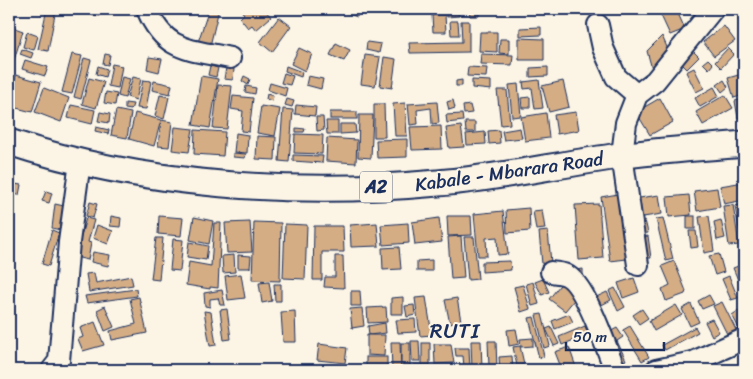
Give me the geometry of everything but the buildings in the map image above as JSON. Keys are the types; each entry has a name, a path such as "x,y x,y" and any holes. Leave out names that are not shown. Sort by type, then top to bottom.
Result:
{"main road":[{"name":"Kabale - Mbarara Road","path":"9,142 80,162 162,176 241,185 342,189 440,183 622,155 744,144"}],"street":[{"path":"147,9 154,25 164,39 183,48 230,58"},
{"path":"638,265 622,155 626,123 637,96 655,81 713,9"},
{"path":"598,24 603,48 616,77 637,96"},
{"path":"57,367 69,242 80,162"},
{"path":"551,272 566,274 574,280 588,302 616,370"},
{"path":"656,370 693,362 744,339"}],"district":[{"name":"RUTI","path":"455,331"}]}
